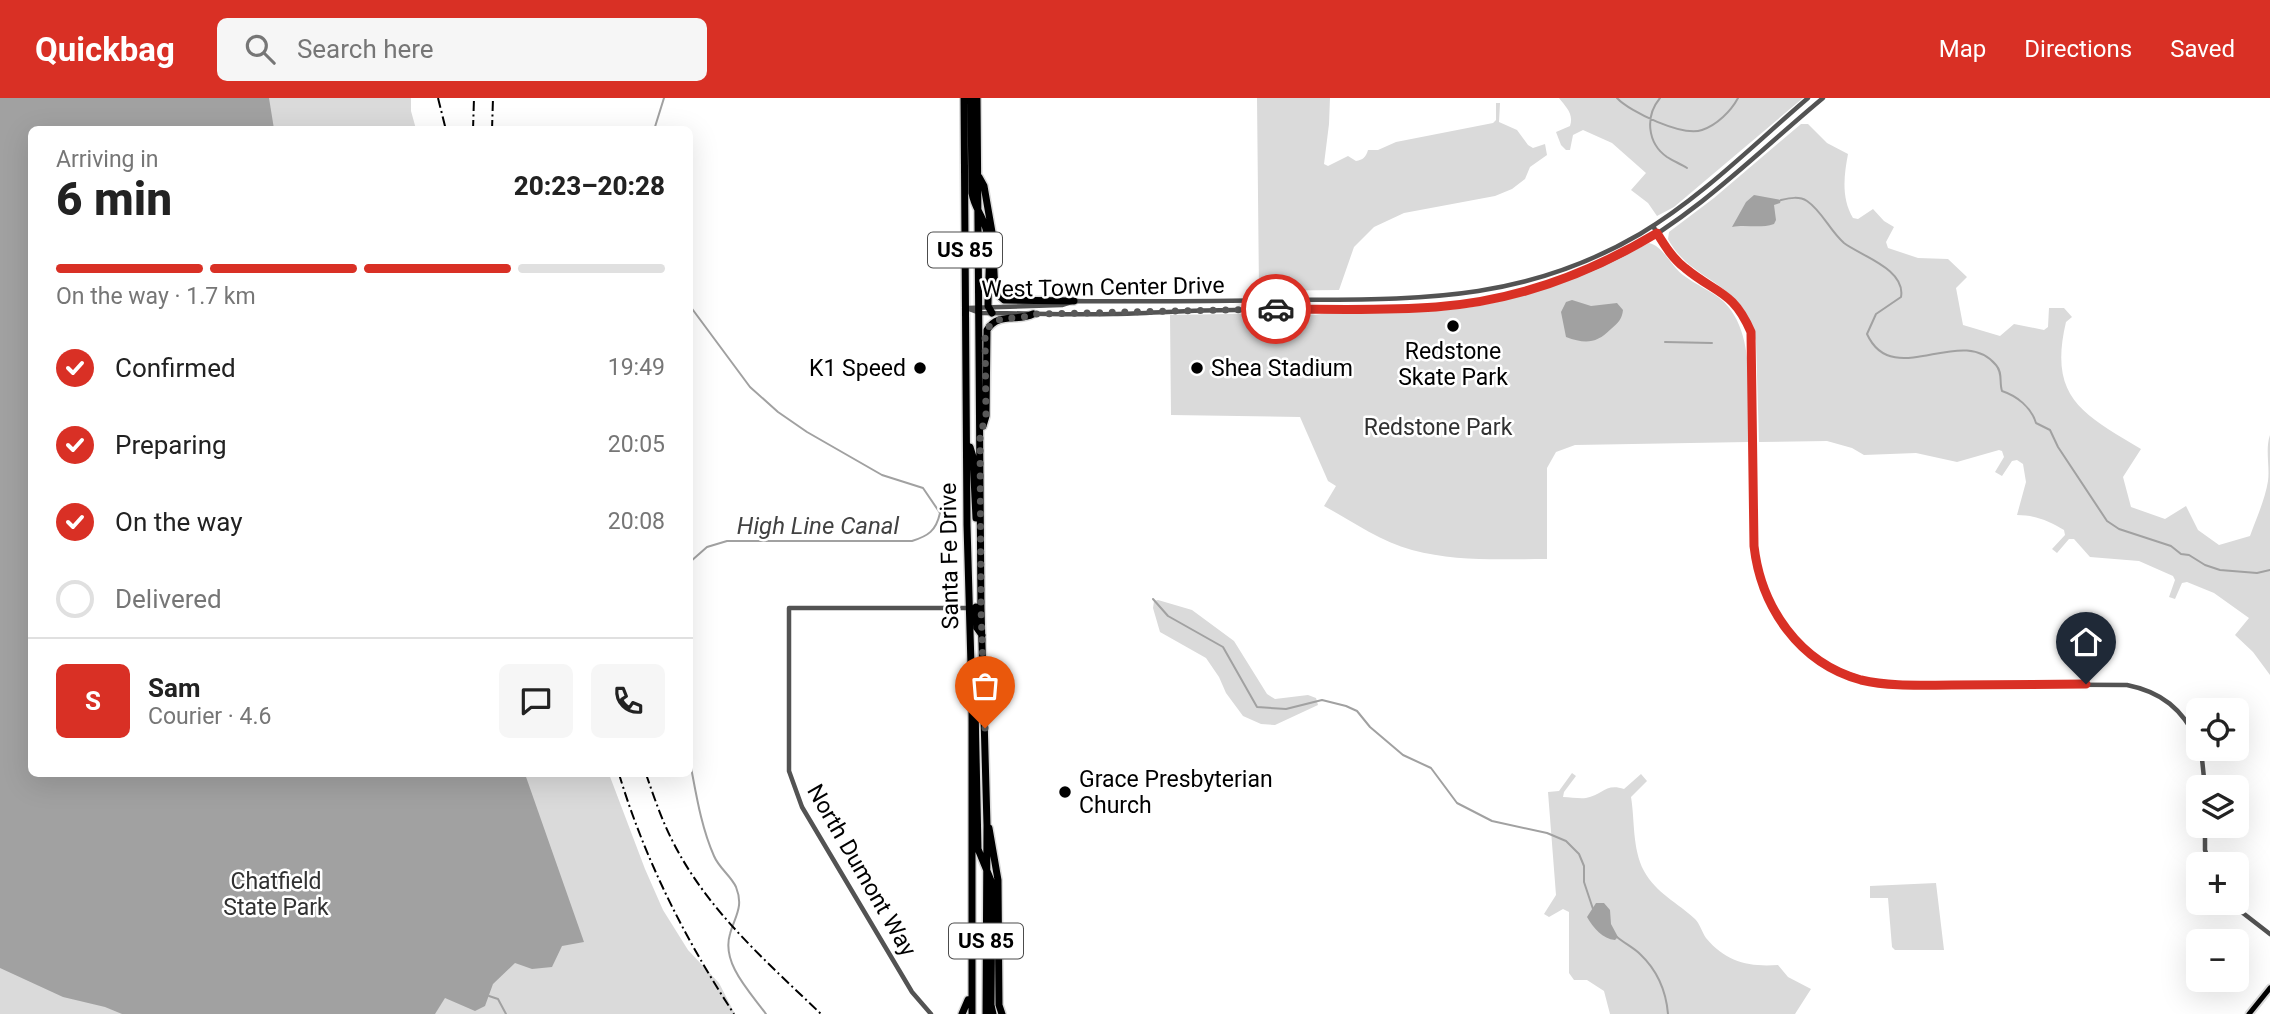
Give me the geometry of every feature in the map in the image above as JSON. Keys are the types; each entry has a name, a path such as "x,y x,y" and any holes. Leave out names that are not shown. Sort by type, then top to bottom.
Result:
{"highway":[{"name":"Santa Fe Drive","path":"964,98 972,1014"},
{"path":"971,98 972,193 979,212"},
{"name":"US 85","path":"977,98 979,212"},
{"path":"978,176 984,186 992,232 993,283 998,297 1004,300 1074,301"},
{"name":"Santa Fe Drive","path":"979,212 987,235 980,436 987,825 986,1014"},
{"path":"980,436 986,415 987,330 993,321 1000,318 1024,318 1033,314"},
{"path":"967,433 976,500 977,628 982,635"},
{"path":"971,687 977,713 978,849 992,883 993,1014"},
{"path":"987,825 991,833 998,880 999,1005 1002,1014"},
{"path":"962,1014 972,986"}],"main road":[{"path":"2249,1014 2270,988"}],"street":[{"name":"West Town Center Drive","path":"985,309 1062,305 1074,301 1408,300 1471,294 1508,286 1568,268 1616,247 1653,226 1704,190 1808,98"},
{"name":"West Town Center Drive","path":"966,308 1033,314 1406,309 1461,304 1520,293 1584,272 1657,233 1718,189 1823,98"},
{"path":"1653,226 1672,256 1686,269 1727,295 1738,307 1751,332 1754,546 1757,568 1763,589 1776,615 1794,639 1833,668 1865,681 1905,686 2127,685 2154,692 2186,721"},
{"name":"North Dumont Way","path":"931,1014 912,992 802,807 793,786 789,771 789,608 970,608"},
{"path":"2245,915 2270,934"}],"green space":[{"name":"Chatfield State Park","path":"0,98 411,98 415,126 28,126 28,777 610,777 663,910 688,950 719,983 735,1014 0,1014"},
{"path":"1257,98 1330,98 1324,164 1328,166 1348,156 1356,161 1361,160 1368,150 1378,150 1396,142 1493,123 1496,120 1496,103 1500,103 1499,122 1517,130 1533,148 1545,144 1547,155 1530,167 1525,179 1512,189 1495,196 1404,213 1374,227 1354,247 1339,290 1259,291"},
{"path":"1559,98 1803,98 1674,207 1657,216 1648,203 1631,190 1646,173 1612,143 1583,130 1573,135 1570,150 1561,145 1556,132 1570,126 1571,118"},
{"path":"1801,124 1808,124 1827,143 1848,154 1845,194 1853,218 1858,219 1873,209 1894,227 1886,242 1888,248 1918,258 1948,259 1967,277 1956,288 1963,325 2000,336 2014,324 2044,330 2048,327 2049,308 2064,308 2072,317 2066,322 2062,348 2062,369 2067,386 2075,401 2087,413 2141,449 2123,477 2131,507 2165,519 2186,506 2198,530 2219,545 2250,536 2267,488 2270,435 2270,675 2253,652 2235,635 2249,618 2214,593 2187,582 2182,583 2175,599 2169,597 2175,580 2173,576 2139,561 2090,557 2074,539 2069,539 2057,553 2052,549 2065,535 2064,530 2042,519 2017,515 2026,482 2023,464 2017,460 2012,461 2002,476 1995,472 2004,457 2002,451 1957,462 1916,453 1864,455 1852,448 1827,441 1759,442 1756,341 1748,318 1732,296 1684,260 1668,239 1669,232 1714,198"},
{"name":"Redstone Park","path":"1649,243 1659,248 1683,275 1724,302 1742,332 1748,368 1748,442 1575,445 1556,452 1547,468 1547,559 1479,559 1412,550 1389,542 1324,506 1336,486 1328,481 1300,417 1171,415 1170,315 1315,315 1418,312 1472,307 1518,297 1563,282"},
{"path":"1154,601 1192,610 1234,641 1267,694 1275,699 1308,695 1316,698 1318,705 1275,725 1261,724 1243,716 1206,658 1160,632 1153,608"},
{"path":"1572,773 1576,776 1563,797 1586,798 1612,787 1624,789 1641,774 1647,781 1631,797 1637,853 1649,879 1695,919 1706,938 1721,953 1747,964 1778,965 1788,977 1811,989 1795,1014 1610,1014 1604,991 1587,980 1574,980 1569,973 1569,912 1563,909 1549,917 1544,914 1556,895 1548,792 1559,791"},
{"path":"1936,883 1944,950 1895,950 1892,947 1888,898 1870,898 1870,886"}],"shaded area":[{"name":"Chatfield State Park","path":"0,98 269,98 274,126 28,126 28,777 526,777 584,942 562,946 552,967 532,969 515,963 493,984 485,1006 475,1011 445,998 435,1014 122,1014 63,997 0,968"},
{"path":"1754,195 1781,200 1774,205 1774,224 1732,227 1746,202"},
{"path":"1572,300 1591,306 1617,303 1623,310 1622,316 1606,334 1595,340 1585,342 1566,337 1561,312 1566,302"},
{"path":"1596,903 1604,903 1610,910 1611,924 1618,937 1615,940 1606,938 1587,917"}],"waterway":[{"name":"High Line Canal","path":"655,126 664,98"},
{"name":"High Line Canal","path":"1617,98 1657,122 1693,131 1708,128 1718,121 1738,98"},
{"path":"1660,98 1650,121 1652,137 1660,151 1687,168"},
{"path":"1781,200 1798,198 1807,201 1844,243 1881,264 1897,279 1901,287 1901,297 1876,314 1867,334 1879,350 1893,357 1910,358 1965,350 1981,354 1998,368 2002,391 2023,403 2036,423 2050,430 2058,447 2107,521 2119,529 2171,546 2181,554 2189,555 2220,570 2257,573 2270,570"},
{"name":"High Line Canal","path":"693,310 750,387 778,412 882,475 923,488 940,513 931,532 912,541 727,541 707,547 693,559"},
{"path":"1665,342 1712,343"},
{"path":"1153,599 1168,616 1223,647 1257,707 1286,709 1322,700 1346,706 1357,711 1370,727 1403,755 1431,768 1457,803 1492,821 1547,833 1566,841 1579,854 1584,866 1584,882 1593,909"},
{"name":"High Line Canal","path":"693,777 709,845 716,860 734,883 738,894 739,906 728,945 733,966 766,1014"},
{"path":"1617,937 1638,952 1652,967 1663,989 1668,1014"},
{"path":"489,996 498,999 506,1014"}],"railway":[{"path":"438,98 445,126"},
{"path":"473,126 474,98"},
{"path":"492,126 493,98"},
{"path":"620,777 641,837 668,898 699,957 734,1014"},
{"path":"647,777 670,835 704,892 740,935 821,1014"}],"way so far":[{"path":"985,728 980,436 986,415 985,336 993,321 1000,318 1024,318 1033,314 1276,309"}],"place":[{"name":"Redstone Skate Park","path":"1453,326"},
{"name":"K1 Speed","path":"920,368"},
{"name":"Shea Stadium","path":"1197,368"},
{"name":"Grace Presbyterian Church","path":"1065,792"}],"route":[{"path":"1276,309 1406,309 1473,303 1539,288 1584,272 1657,233 1672,256 1686,269 1727,295 1738,307 1751,332 1754,546 1757,568 1767,599 1794,639 1833,668 1865,681 1905,686 2086,684"}]}
